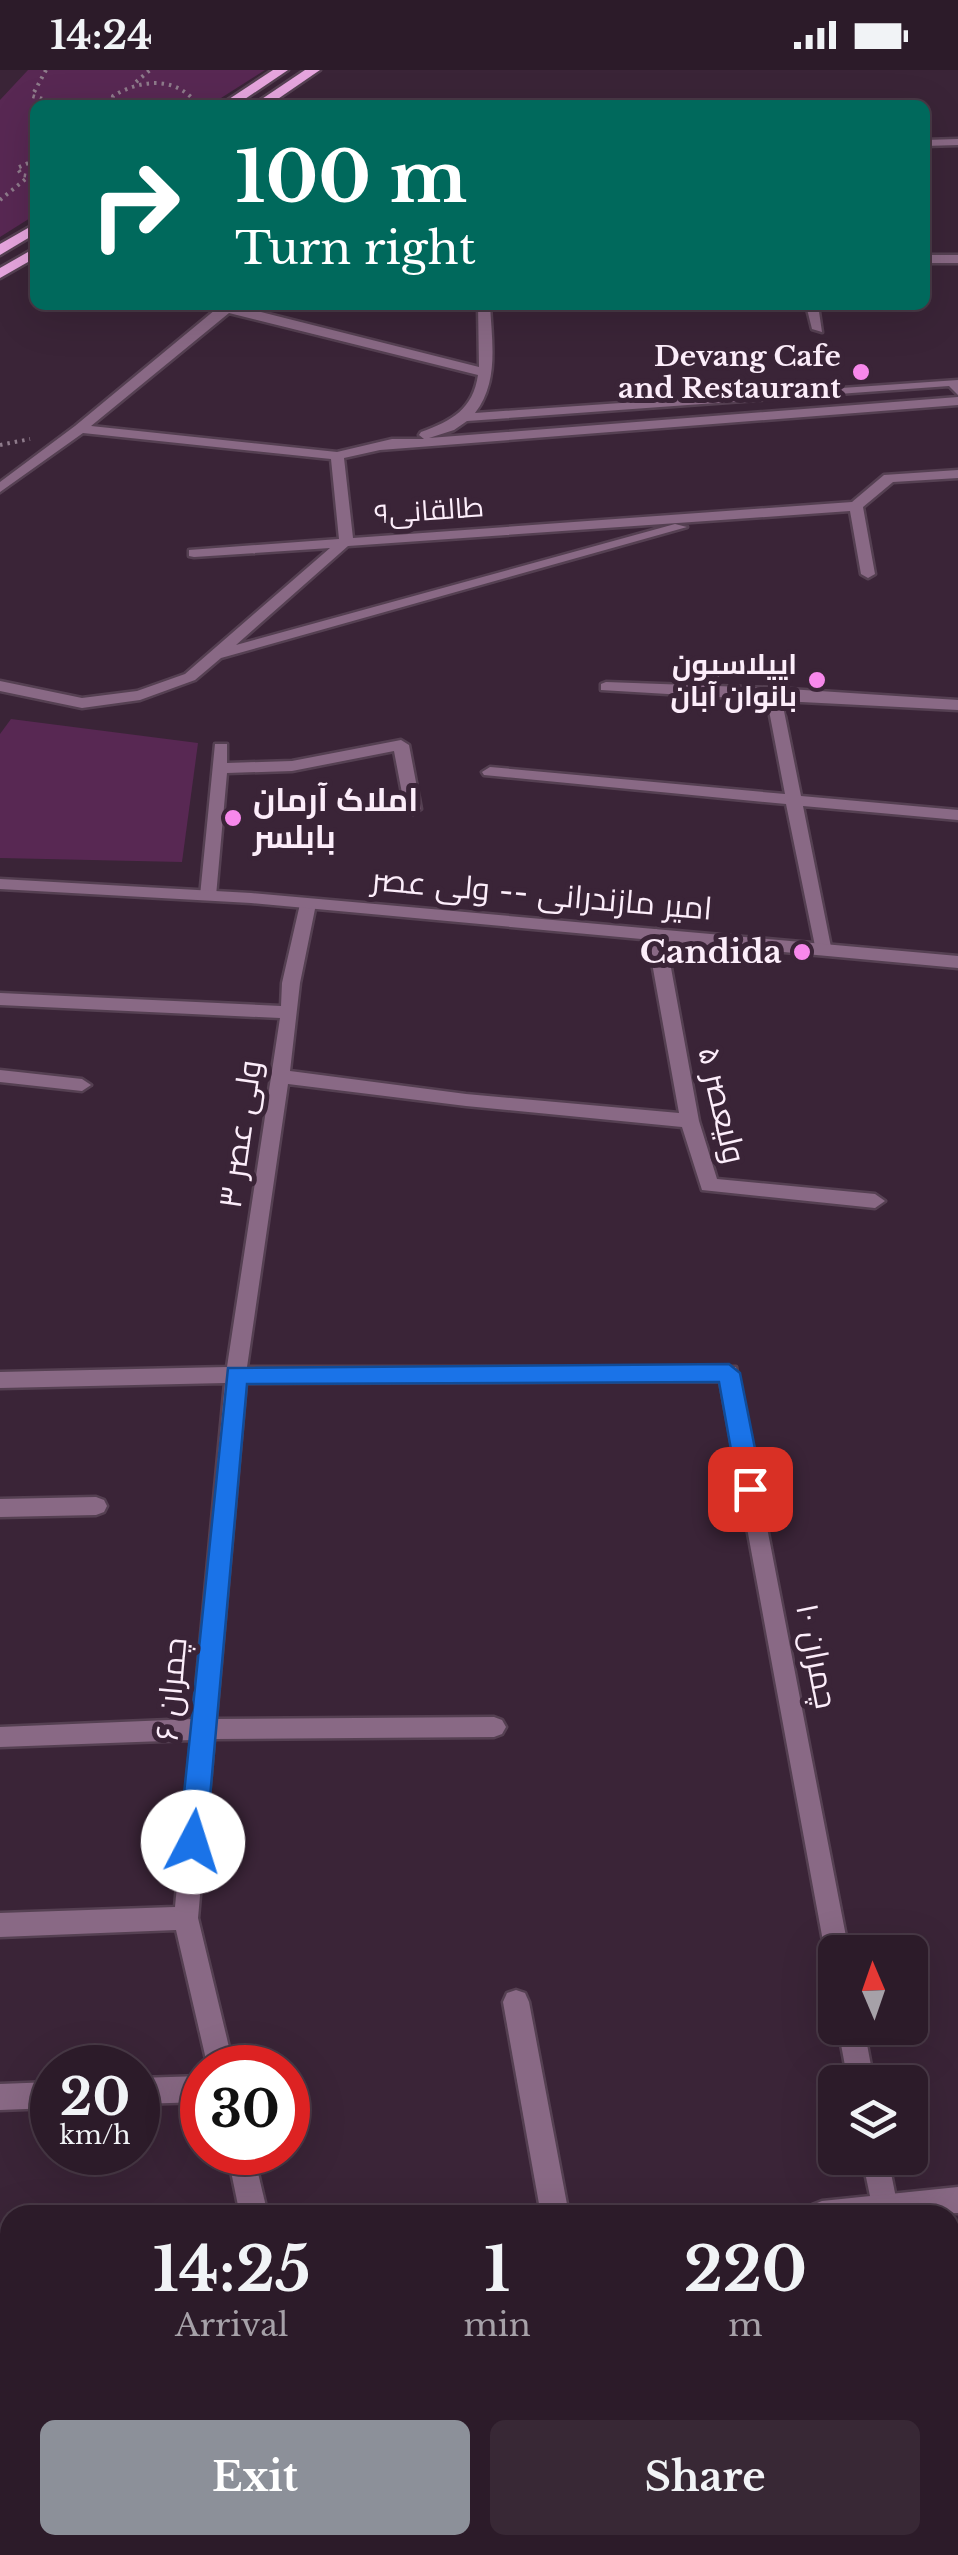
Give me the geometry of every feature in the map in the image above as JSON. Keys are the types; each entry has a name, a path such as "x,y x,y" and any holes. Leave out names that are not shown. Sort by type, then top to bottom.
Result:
{"main road":[{"path":"235,100 282,70"},
{"path":"268,100 314,70"},
{"path":"0,251 30,231"},
{"path":"0,274 30,255"}],"street":[{"path":"930,143 958,142"},
{"path":"930,259 958,259"},
{"path":"0,488 80,429 223,310"},
{"path":"239,310 487,373"},
{"path":"468,416 487,373 484,310"},
{"path":"813,310 818,329"},
{"path":"80,429 337,456 445,430 468,416 953,382 958,391"},
{"path":"380,446 958,402"},
{"path":"194,553 346,541 337,456"},
{"path":"868,574 856,506 888,478 958,474"},
{"name":"طالقانی۹","path":"1,689 82,703 140,696 190,677 346,541 856,506"},
{"path":"215,656 724,515"},
{"path":"606,687 958,705"},
{"path":"773,693 822,948"},
{"path":"219,768 292,766 401,745 412,809"},
{"path":"208,896 221,747"},
{"path":"490,772 958,815"},
{"name":"امیر مازندرانی -- ولی عصر","path":"0,884 308,904 958,962"},
{"name":"ولی عصر ۳","path":"236,1375 290,1012 291,983 308,904"},
{"name":"ولیعصر ۵","path":"656,935 690,1121 709,1185 875,1201"},
{"path":"0,999 290,1012"},
{"path":"0,1076 82,1085"},
{"path":"278,1076 466,1100 690,1121"},
{"name":"چمران ۱۰","path":"236,1375 729,1373 834,1935"},
{"path":"0,1380 236,1375"},
{"name":"چمران ۶","path":"215,2045 186,1918 236,1375"},
{"path":"0,1508 96,1506"},
{"path":"0,1736 494,1726"},
{"path":"0,1925 186,1918"},
{"path":"516,2002 553,2205"},
{"path":"0,2096 30,2095"},
{"path":"245,2175 252,2205"},
{"path":"879,2175 884,2205"},
{"path":"912,2205 958,2200"}],"path":[{"path":"46,70 32,96 47,100"},
{"path":"113,100 150,70"},
{"path":"128,87 175,85 190,93 191,100"},
{"path":"30,162 17,168 30,175"},
{"path":"0,200 30,178"}],"shaded area":[{"path":"28,70 265,70 218,100 30,100 30,218 0,237 0,100"},
{"path":"11,719 198,743 182,862 0,858 0,734"}],"place":[{"name":"Devang Cafe and Restaurant","path":"861,372"},
{"name":"اپیلاسیون بانوان آبان","path":"817,680"},
{"name":"املاک آرمان بابلسر","path":"233,818"},
{"name":"Candida","path":"802,952"}],"route":[{"path":"193,1842 236,1375 729,1373 750,1489"}]}
